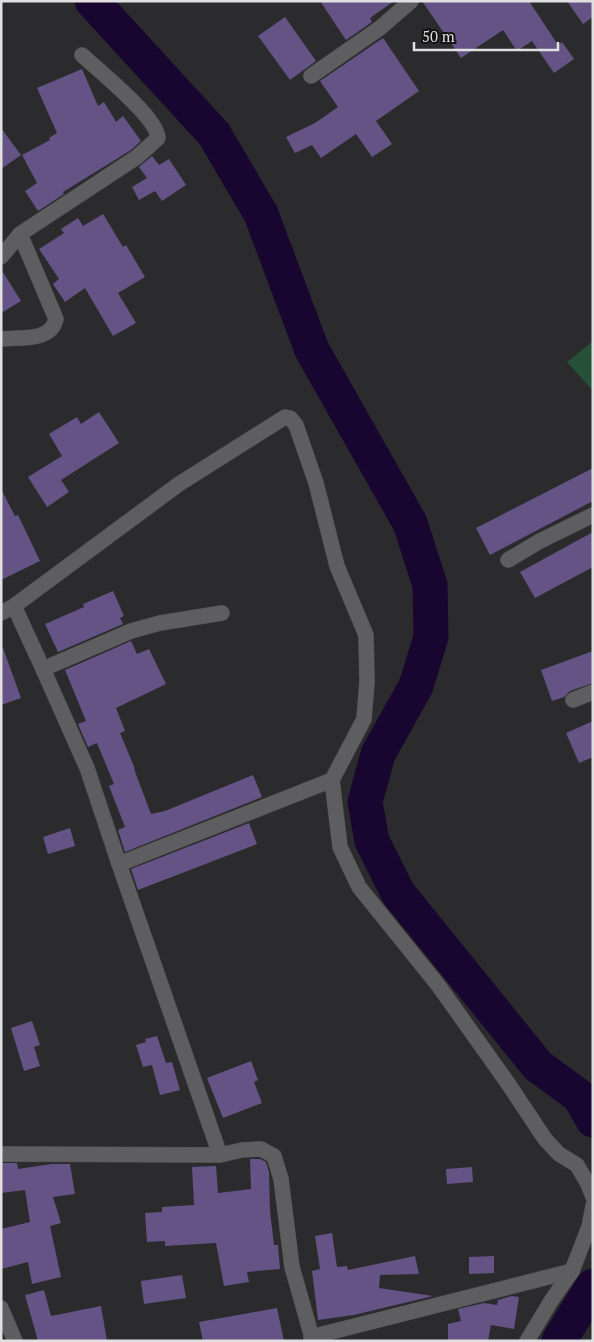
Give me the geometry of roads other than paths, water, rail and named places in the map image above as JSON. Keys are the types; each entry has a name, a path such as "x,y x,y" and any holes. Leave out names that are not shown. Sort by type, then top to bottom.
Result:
{"street":[{"path":"311,76 380,28 404,3"},
{"path":"1,257 20,234 137,157 158,138 156,130 143,112 82,55"},
{"path":"1,339 42,335 51,329 56,319 20,234"},
{"path":"220,1155 87,768 44,669 6,606 179,484 285,418 290,418 296,425 316,483 337,566 366,635 367,682 364,719 332,780 340,847 359,887 438,985 545,1139 559,1154 576,1165 588,1184 593,1197"},
{"path":"508,560 593,515"},
{"path":"44,669 132,631 160,623 222,613"},
{"path":"573,700 593,692"},
{"path":"119,864 332,780"},
{"path":"1,1154 220,1155 242,1150 261,1149 274,1156 281,1179 292,1267 312,1339 572,1271"},
{"path":"527,1341 572,1271 588,1227 593,1206"},
{"path":"1,1308 15,1341"}],"waterway":[{"path":"92,1 214,134 261,214 312,350 410,523 430,585 431,637 416,686 378,754 365,802 372,841 398,893 538,1066 579,1096 593,1120"},
{"path":"559,1341 593,1286"}]}
